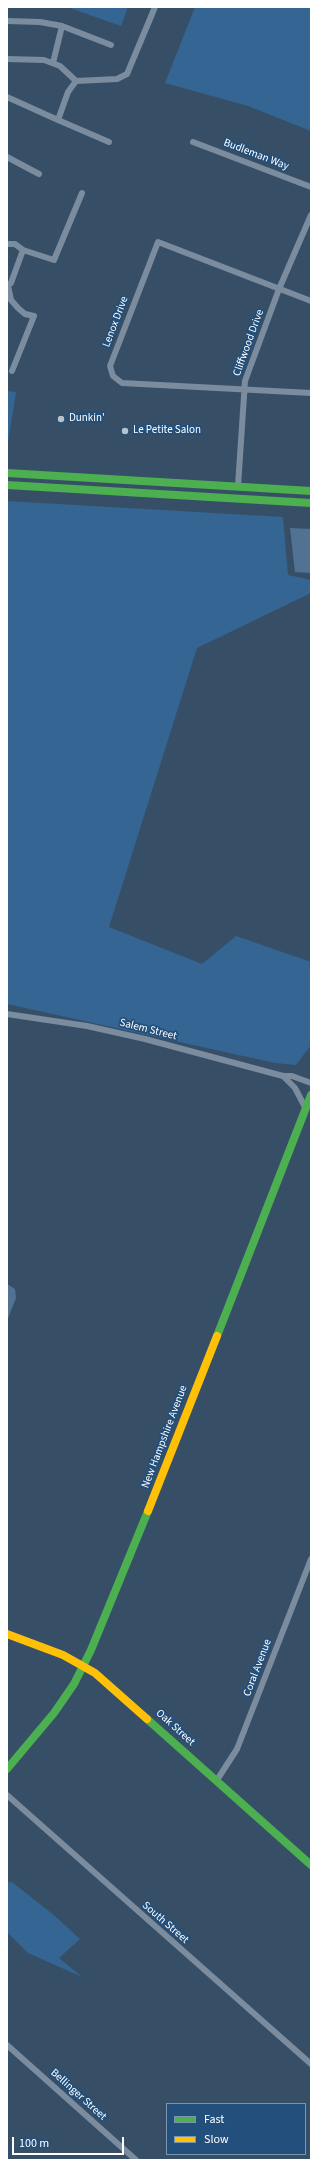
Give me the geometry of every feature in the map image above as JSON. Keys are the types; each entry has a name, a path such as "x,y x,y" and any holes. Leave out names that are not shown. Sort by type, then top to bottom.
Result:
{"main road":[{"path":"7,473 311,491"},
{"path":"7,485 311,503"},
{"name":"New Hampshire Avenue","path":"7,1769 54,1713 84,1666 160,1482 311,1095"},
{"name":"Oak Street","path":"7,1634 84,1666 109,1684 218,1780 311,1865"}],"street":[{"path":"7,59 30,59 53,63 76,81 117,79 127,74 155,7"},
{"path":"7,21 40,22 62,26 111,45"},
{"path":"53,63 62,26"},
{"path":"58,120 68,92 76,81"},
{"path":"7,97 109,142"},
{"name":"Budleman Way","path":"193,142 311,187"},
{"path":"7,158 39,174"},
{"path":"7,244 16,244 23,250 54,260 82,193"},
{"name":"Cliffwood Drive","path":"238,486 245,381 279,289 311,215"},
{"name":"Lenox Drive","path":"311,302 158,242 110,366 113,376 122,383 244,388 311,393"},
{"path":"12,371 34,316 18,308 11,300 8,286 15,274 23,250"},
{"name":"Salem Street","path":"7,1014 87,1026 283,1076 292,1076 311,1082"},
{"path":"283,1076 295,1088 306,1109"},
{"name":"Coral Avenue","path":"218,1780 237,1749 311,1559"},
{"name":"South Street","path":"7,1795 311,2064"},
{"name":"Bellinger Street","path":"7,2045 136,2160"}],"shaded area":[{"path":"67,7 128,7 121,26"},
{"path":"195,7 311,7 311,131 248,106 165,83"},
{"path":"7,391 16,392 7,449"},
{"path":"7,501 283,517 288,575 311,580 311,593 197,648 109,927 202,964 236,936 311,962 311,1045 296,1065 275,1063 7,1004"},
{"path":"290,528 311,529 311,573 295,572"},
{"path":"7,1284 15,1289 16,1298 7,1321"},
{"path":"12,1882 55,1916 80,1939 59,1958 82,1977 28,1953 7,1932 7,1883"}],"traffic: fast":[{"path":"7,473 311,491"},
{"path":"7,485 311,503"},
{"path":"217,1336 311,1095"},
{"path":"7,1769 54,1713 74,1684 91,1650 148,1511"},
{"path":"147,1719 311,1865"}],"traffic: slow":[{"path":"148,1511 217,1336"},
{"path":"7,1634 63,1655 95,1673 147,1719"}],"place":[{"name":"Dunkin'","path":"61,419"},
{"name":"Le Petite Salon","path":"125,431"}]}
